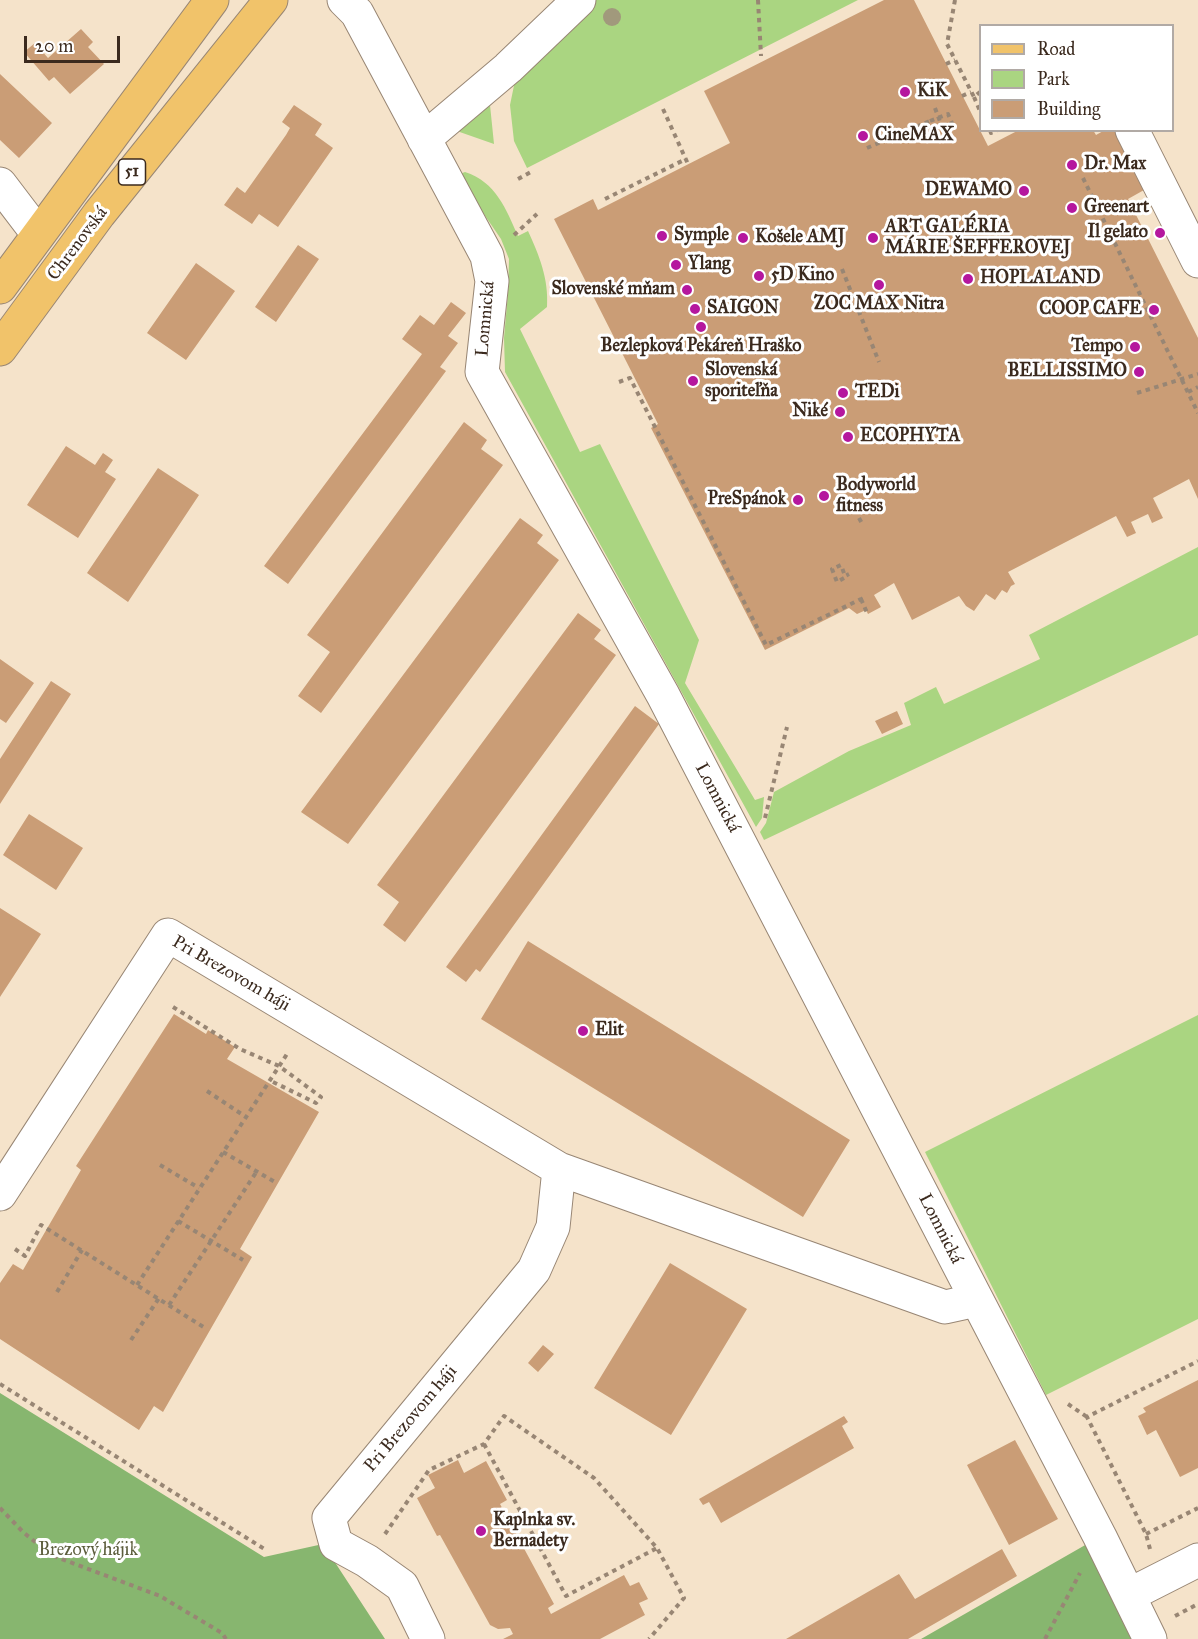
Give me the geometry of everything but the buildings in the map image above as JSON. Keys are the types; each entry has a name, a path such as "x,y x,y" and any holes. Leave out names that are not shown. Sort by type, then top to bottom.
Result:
{"main road":[{"name":"Chrenovská","path":"0,287 212,0"},
{"name":"Chrenovská","path":"0,349 99,214 271,0"}],"street":[{"path":"424,139 508,69 579,0"},
{"name":"Lomnická","path":"357,4 424,139 487,256 492,281 482,372 663,695 1100,1537 1150,1639"},
{"path":"1133,132 1198,261"},
{"path":"0,184 38,234"},
{"name":"Pri Brezovom háji","path":"0,1194 168,935 559,1169 945,1307 977,1300"},
{"name":"Pri Brezovom háji","path":"367,1561 336,1544 329,1518 534,1270 553,1227 559,1169"},
{"path":"1129,1594 1198,1560"},
{"path":"367,1561 402,1586 428,1639"}],"path":[{"path":"758,0 761,56"},
{"path":"955,0 947,44 979,107"},
{"path":"946,64 955,60"},
{"path":"963,96 979,92"},
{"path":"867,148 930,121 948,114 952,123 942,127 935,108"},
{"path":"605,199 687,162 663,109"},
{"path":"518,179 531,172"},
{"path":"1083,178 1198,413"},
{"path":"842,269 879,362"},
{"path":"1137,393 1198,374"},
{"path":"619,382 630,378 766,645 861,599"},
{"path":"1188,392 1198,387"},
{"path":"859,518 862,525"},
{"path":"844,578 837,582 832,569 841,565 845,576 849,574"},
{"path":"858,594 868,615"},
{"path":"742,846 763,824 787,727"},
{"path":"173,1007 240,1049 279,1066 321,1097 316,1103 269,1080"},
{"path":"137,1285 287,1054"},
{"path":"207,1091 246,1117"},
{"path":"223,1152 275,1182"},
{"path":"160,1165 199,1188"},
{"path":"169,1305 257,1171"},
{"path":"178,1221 243,1260"},
{"path":"15,1249 25,1256 41,1225 205,1328"},
{"path":"57,1292 82,1250"},
{"path":"131,1340 159,1298"},
{"path":"1198,1361 1087,1417 1146,1534 1198,1508"},
{"path":"0,1384 266,1550"},
{"path":"367,1561 429,1470 484,1444 504,1416 594,1478 657,1548 684,1598 649,1639"},
{"path":"484,1444 566,1596 657,1548"},
{"path":"0,1508 23,1532 51,1555 160,1596 222,1633 226,1639"},
{"path":"1045,1639 1100,1537"}],"green space":[{"path":"595,0 858,0 527,168 514,141 510,105 517,71"},
{"path":"488,102 494,144 454,130"},
{"path":"465,172 485,182 499,198 518,236 528,231 532,240 545,277 547,307 520,329 580,452 600,444 699,640 685,683 755,800 764,797 762,818 756,827 505,372 504,338 509,259 501,239 457,175"},
{"path":"1198,547 1198,635 764,840 760,832 766,823 774,792 849,751 911,725 904,703 936,687 944,704 1040,659 1029,635"},
{"path":"1198,1015 1198,1319 1046,1395 925,1152"},
{"name":"Brezový hájik","path":"0,1393 264,1557 323,1544 385,1639 0,1639"},
{"path":"1087,1544 1135,1639 921,1639"}],"place":[{"name":"KiK","path":"905,92"},
{"name":"CineMAX","path":"863,136"},
{"name":"Dr. Max","path":"1072,165"},
{"name":"DEWAMO","path":"1024,191"},
{"name":"Greenart","path":"1072,208"},
{"name":"Il gelato","path":"1160,233"},
{"name":"Symple","path":"662,236"},
{"name":"Košele AMJ","path":"743,238"},
{"name":"ART GALÉRIA MÁRIE ŠEFFEROVEJ","path":"873,238"},
{"name":"Ylang","path":"676,265"},
{"name":"5D Kino","path":"759,276"},
{"name":"HOPLALAND","path":"968,279"},
{"name":"ZOC MAX Nitra","path":"879,285"},
{"name":"Slovenské mňam","path":"687,290"},
{"name":"SAIGON","path":"695,309"},
{"name":"COOP CAFE","path":"1154,310"},
{"name":"Bezlepková Pekáreň Hraško","path":"701,327"},
{"name":"Tempo","path":"1135,347"},
{"name":"BELLISSIMO","path":"1139,372"},
{"name":"Slovenská sporiteľňa","path":"693,381"},
{"name":"TEDi","path":"843,393"},
{"name":"Niké","path":"840,412"},
{"name":"ECOPHYTA","path":"848,437"},
{"name":"Bodyworld fitness","path":"824,496"},
{"name":"PreSpánok","path":"798,500"},
{"name":"Elit","path":"583,1031"},
{"name":"Kaplnka sv. Bernadety","path":"481,1531"}]}
